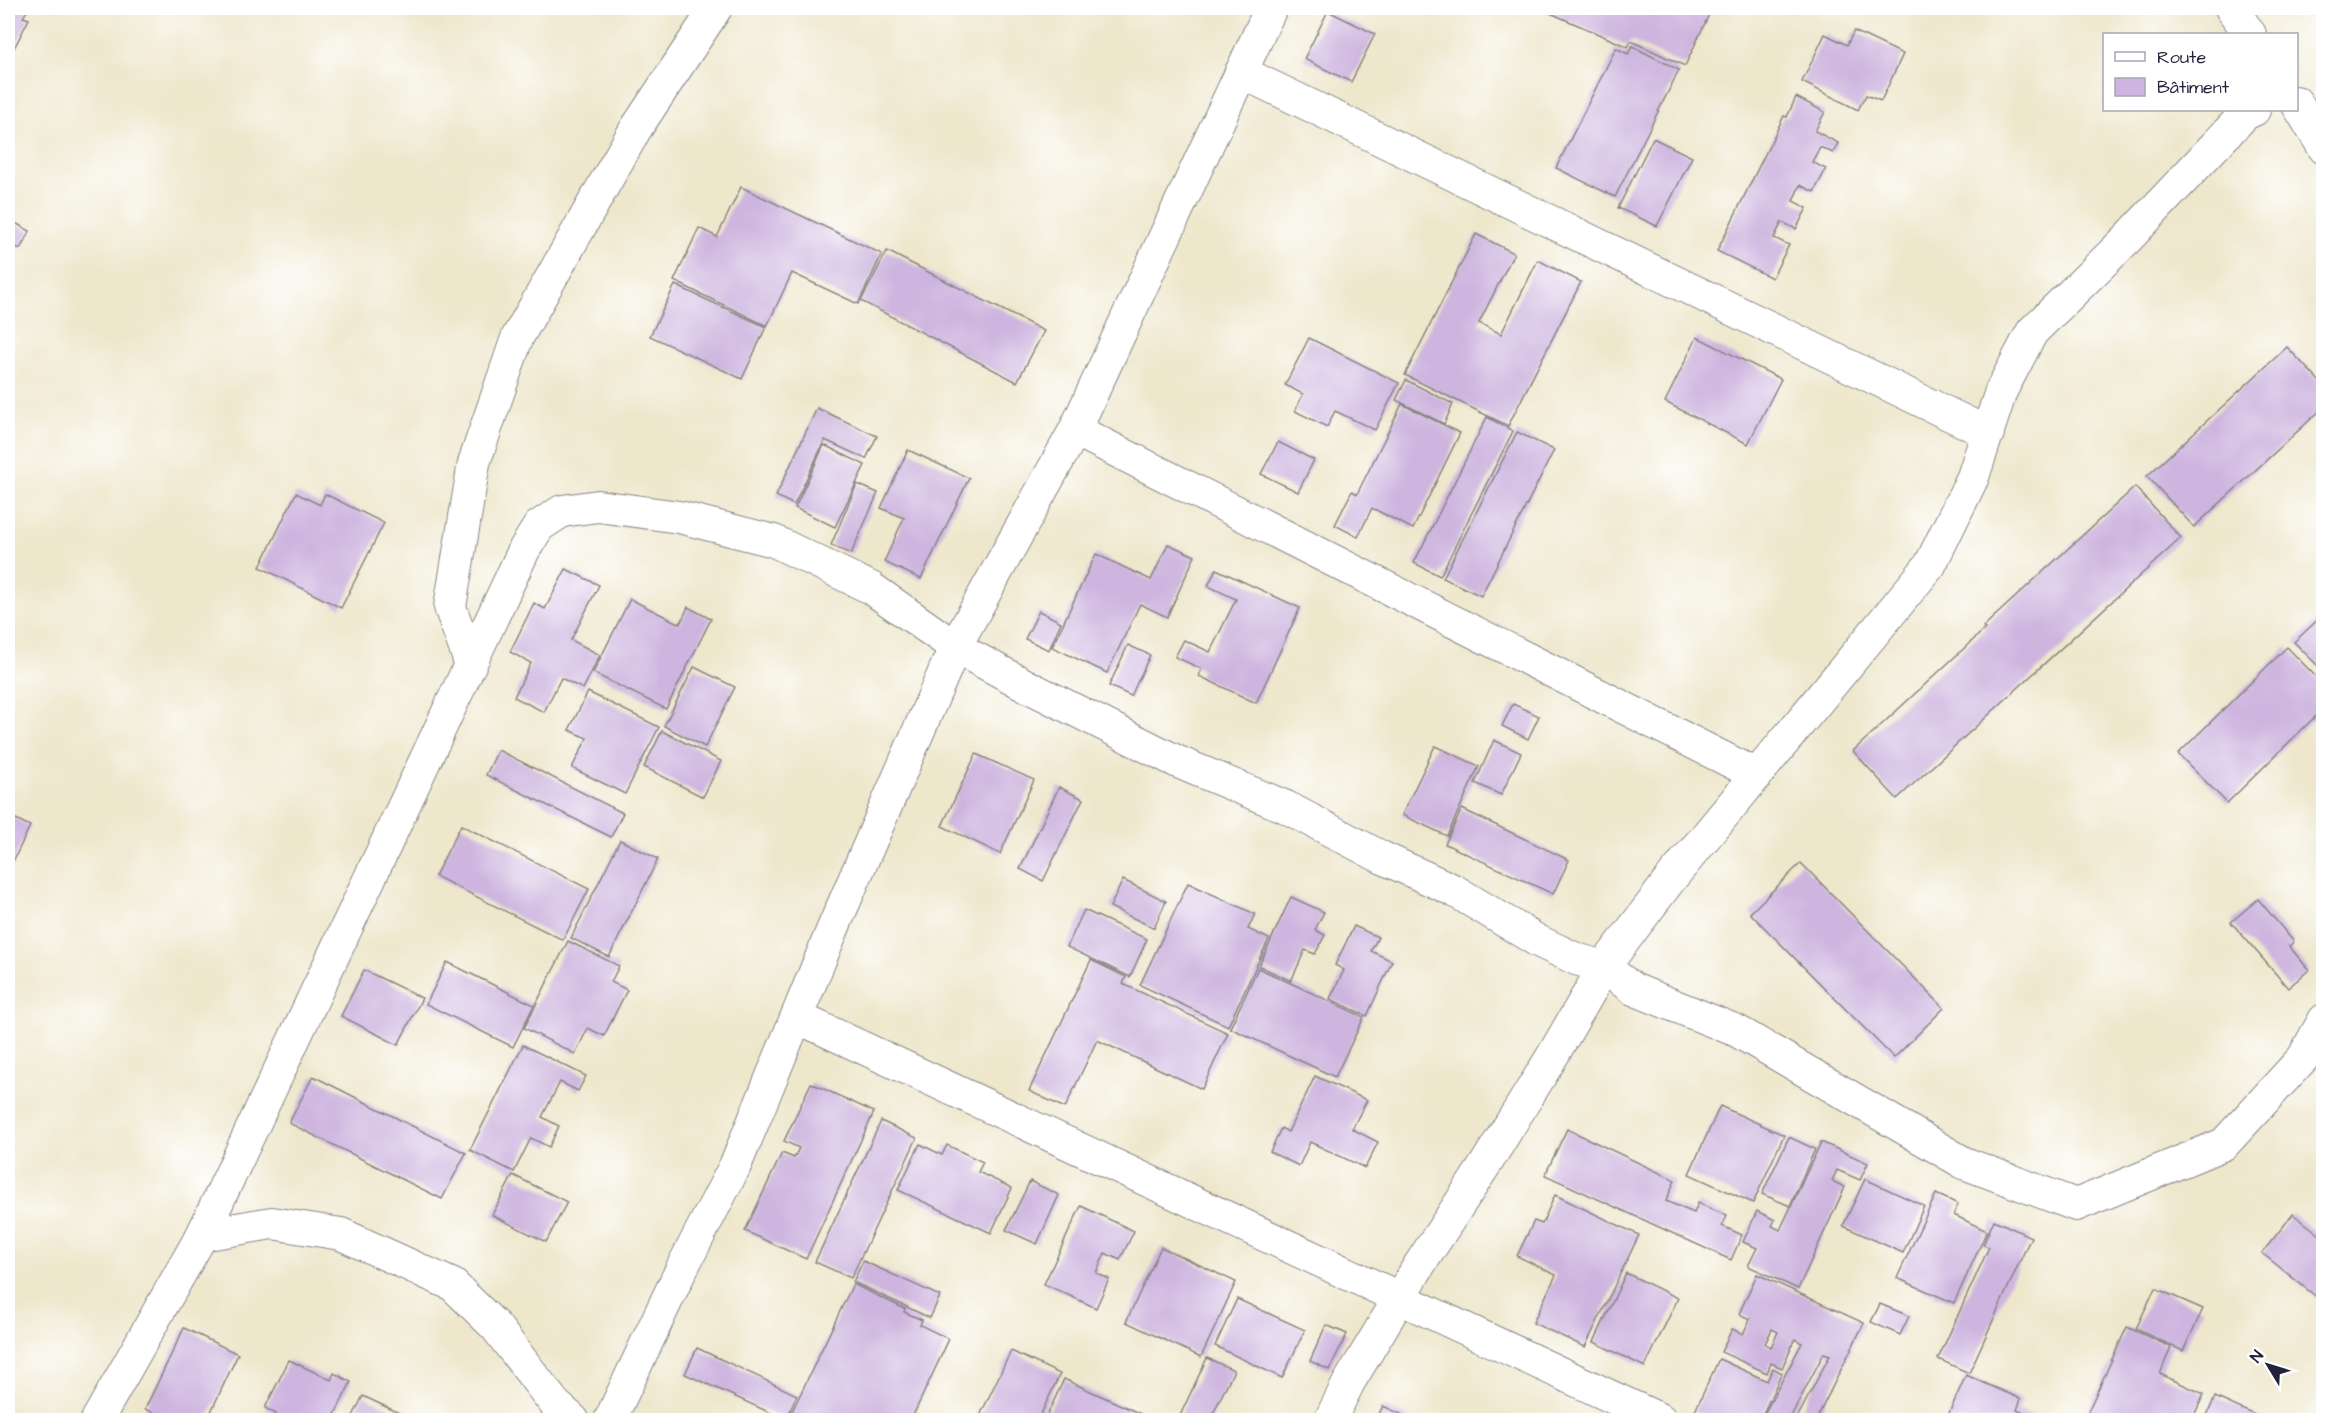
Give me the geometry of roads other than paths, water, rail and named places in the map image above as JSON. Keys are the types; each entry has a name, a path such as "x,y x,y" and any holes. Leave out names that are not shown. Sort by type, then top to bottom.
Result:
{"street":[{"path":"470,662 450,607 474,463 517,338 635,130 716,8"},
{"path":"610,1420 682,1268 735,1166 834,926 955,647 1076,430 1270,8"},
{"path":"2231,8 2249,33"},
{"path":"1240,72 1988,434"},
{"path":"2298,105 2324,148"},
{"path":"1330,1420 1349,1382 1399,1299 1551,1060 1604,967 1669,881 1930,565 1973,477 2001,391 2032,332 2128,238 2245,114 2252,111"},
{"path":"1076,430 1757,775"},
{"path":"97,1420 202,1235 524,550 539,526 562,511 598,506 679,518 774,541 871,588 955,647 1178,762 1286,807 1381,857 1455,891 1556,950 1576,959 1604,967 1633,989 1737,1031 1964,1163 2076,1204 2224,1144 2303,1058 2324,1020"},
{"path":"797,1017 1661,1420"},
{"path":"202,1235 272,1223 341,1234 453,1285 496,1327 555,1404 573,1420"}]}
